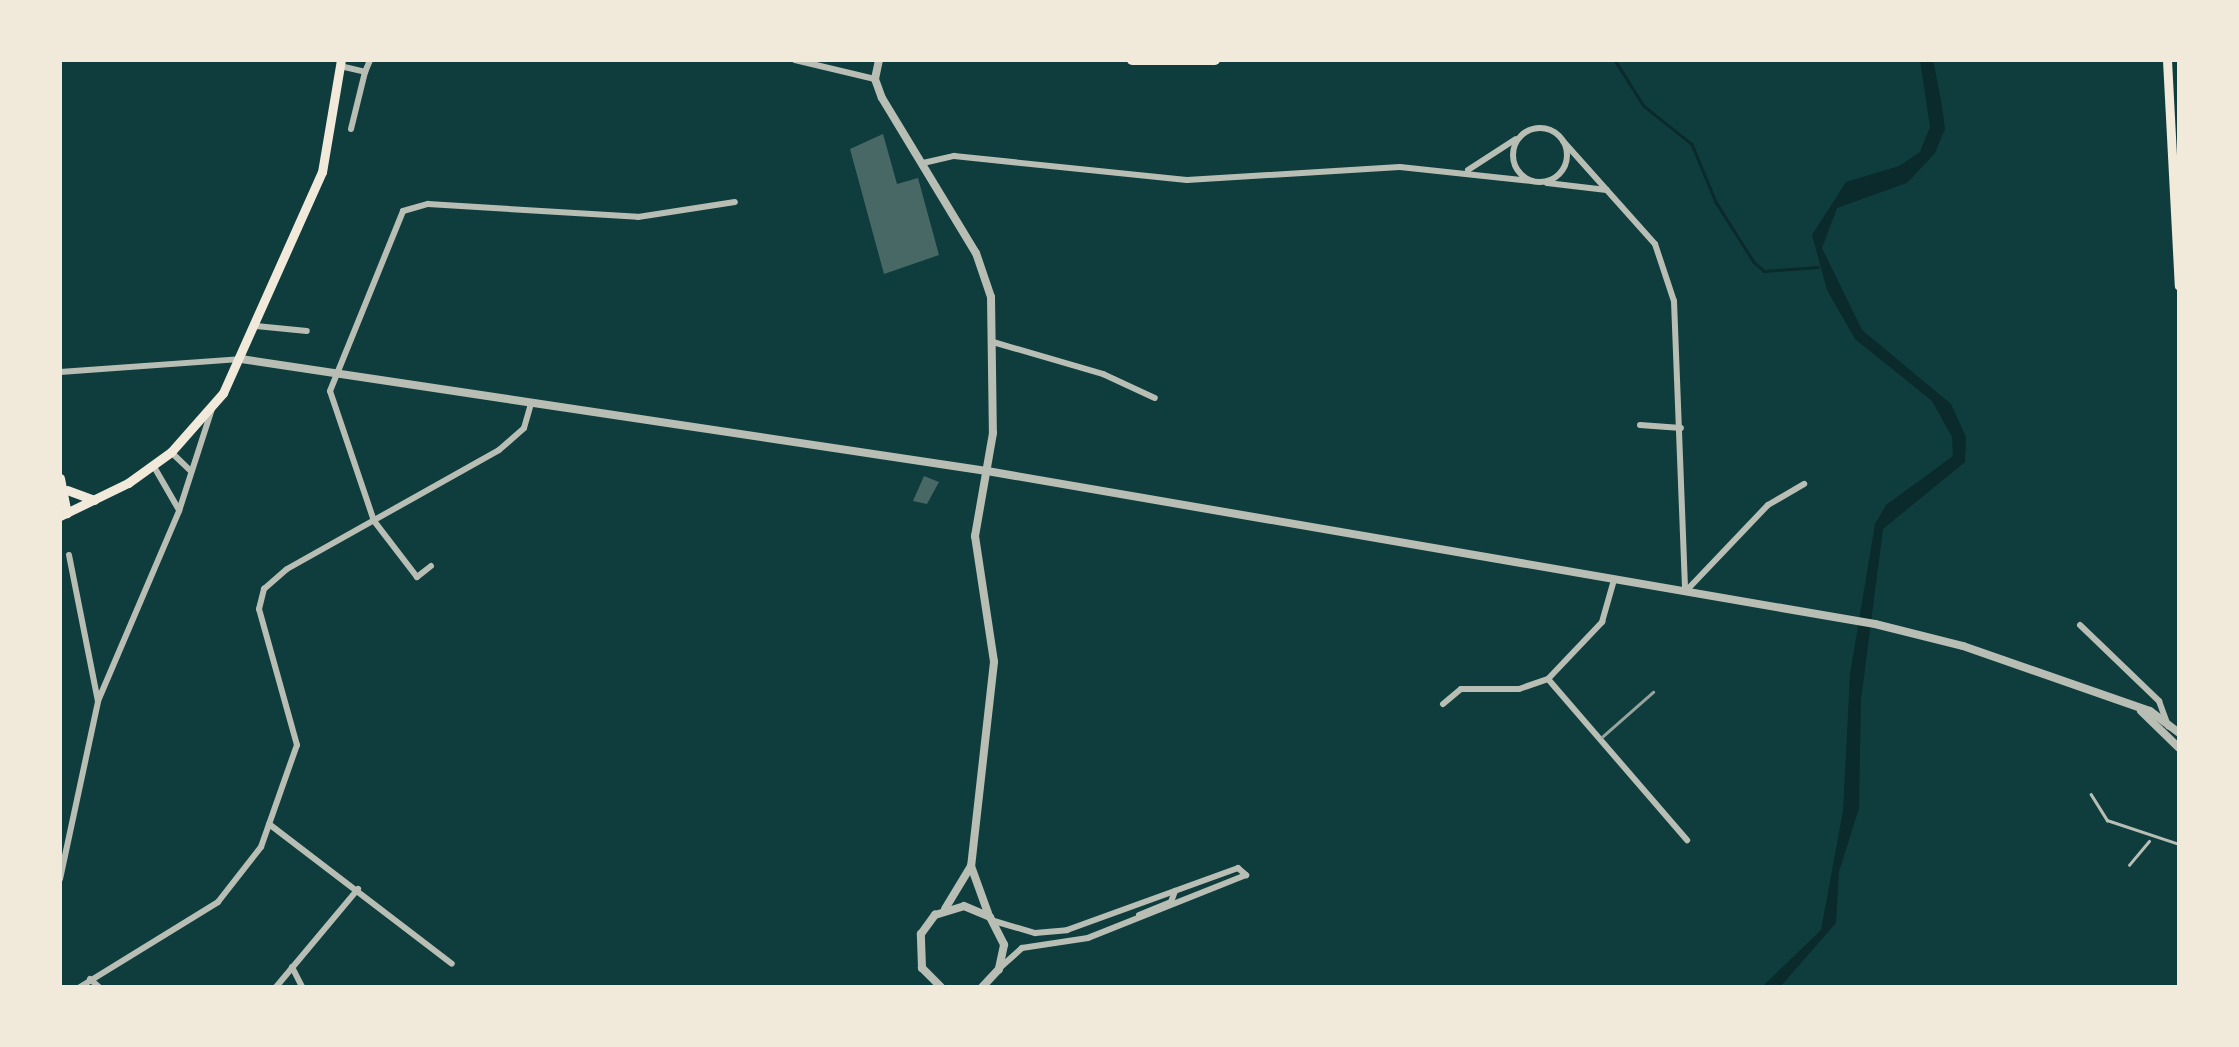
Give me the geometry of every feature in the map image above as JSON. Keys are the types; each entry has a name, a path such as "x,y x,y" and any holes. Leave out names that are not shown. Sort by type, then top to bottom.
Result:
{"highway":[{"path":"1132,60 1215,60"}],"main road":[{"path":"2167,60 2179,286"},
{"path":"62,512 94,500 153,466 212,409 256,326 330,148 341,63"},
{"path":"60,478 67,490 94,500"},
{"path":"62,512 67,490"}],"street":[{"path":"350,129 370,60"},
{"path":"795,60 875,78"},
{"path":"879,60 875,78 986,273 993,342 987,471 975,536 994,662 971,866 945,909 926,923 918,945 922,968 939,987"},
{"path":"341,63 365,72"},
{"path":"1467,171 1524,133 1541,128 1563,141 1656,244 1674,301 1686,592"},
{"path":"1524,133 1512,155 1518,171 1536,182"},
{"path":"1536,182 1562,171 1563,141"},
{"path":"922,163 954,156 1186,180 1370,168 1467,171 1607,190"},
{"path":"431,566 417,577 374,521 330,391 334,373 403,211 428,204 638,217 736,202"},
{"path":"256,326 308,331"},
{"path":"993,342 1103,374 1155,398"},
{"path":"60,372 241,359 987,471 1876,624 1962,646 2138,708 2179,732"},
{"path":"80,987 218,902 241,878 269,824 297,745 260,598 287,569 499,450 524,428 531,404"},
{"path":"60,879 98,701 179,511 212,409"},
{"path":"1640,425 1681,428"},
{"path":"171,452 191,472"},
{"path":"153,466 168,484 179,511"},
{"path":"168,484 186,484"},
{"path":"1686,592 1768,504 1804,484"},
{"path":"70,555 98,701"},
{"path":"1442,704 1461,690 1519,690 1548,678 1602,622 1614,580"},
{"path":"2080,625 2159,701 2168,726"},
{"path":"1548,678 1688,840"},
{"path":"2138,708 2179,748"},
{"path":"269,824 452,964"},
{"path":"971,866 1004,944 999,969"},
{"path":"945,909 964,906 1035,934 1067,930 1238,868 1246,875 1077,940 1022,948 982,987"},
{"path":"276,987 358,889"},
{"path":"1136,920 1172,902 1175,891"},
{"path":"292,968 302,987"},
{"path":"90,979 99,987"}],"lane":[{"path":"2091,794 2107,820 2150,839 2179,844"},
{"path":"2129,864 2150,839"}],"water":[{"path":"1920,60 1933,60 1942,106 1945,129 1935,153 1907,183 1837,208 1822,248 1862,330 1951,404 1966,437 1965,462 1883,529 1861,700 1859,808 1839,872 1836,923 1780,987 1762,987 1821,930 1843,811 1850,674 1875,524 1886,505 1953,456 1952,437 1932,401 1855,339 1827,290 1812,235 1846,182 1899,166 1920,152 1930,127"}],"building":[{"path":"883,134 897,184 918,178 939,255 884,274 850,149"},
{"path":"924,476 939,482 927,504 913,501"}],"waterway":[{"path":"1615,60 1644,106 1692,144 1716,202 1754,262 1764,271 1818,267"}],"railway":[{"path":"1602,737 1653,692"}]}
